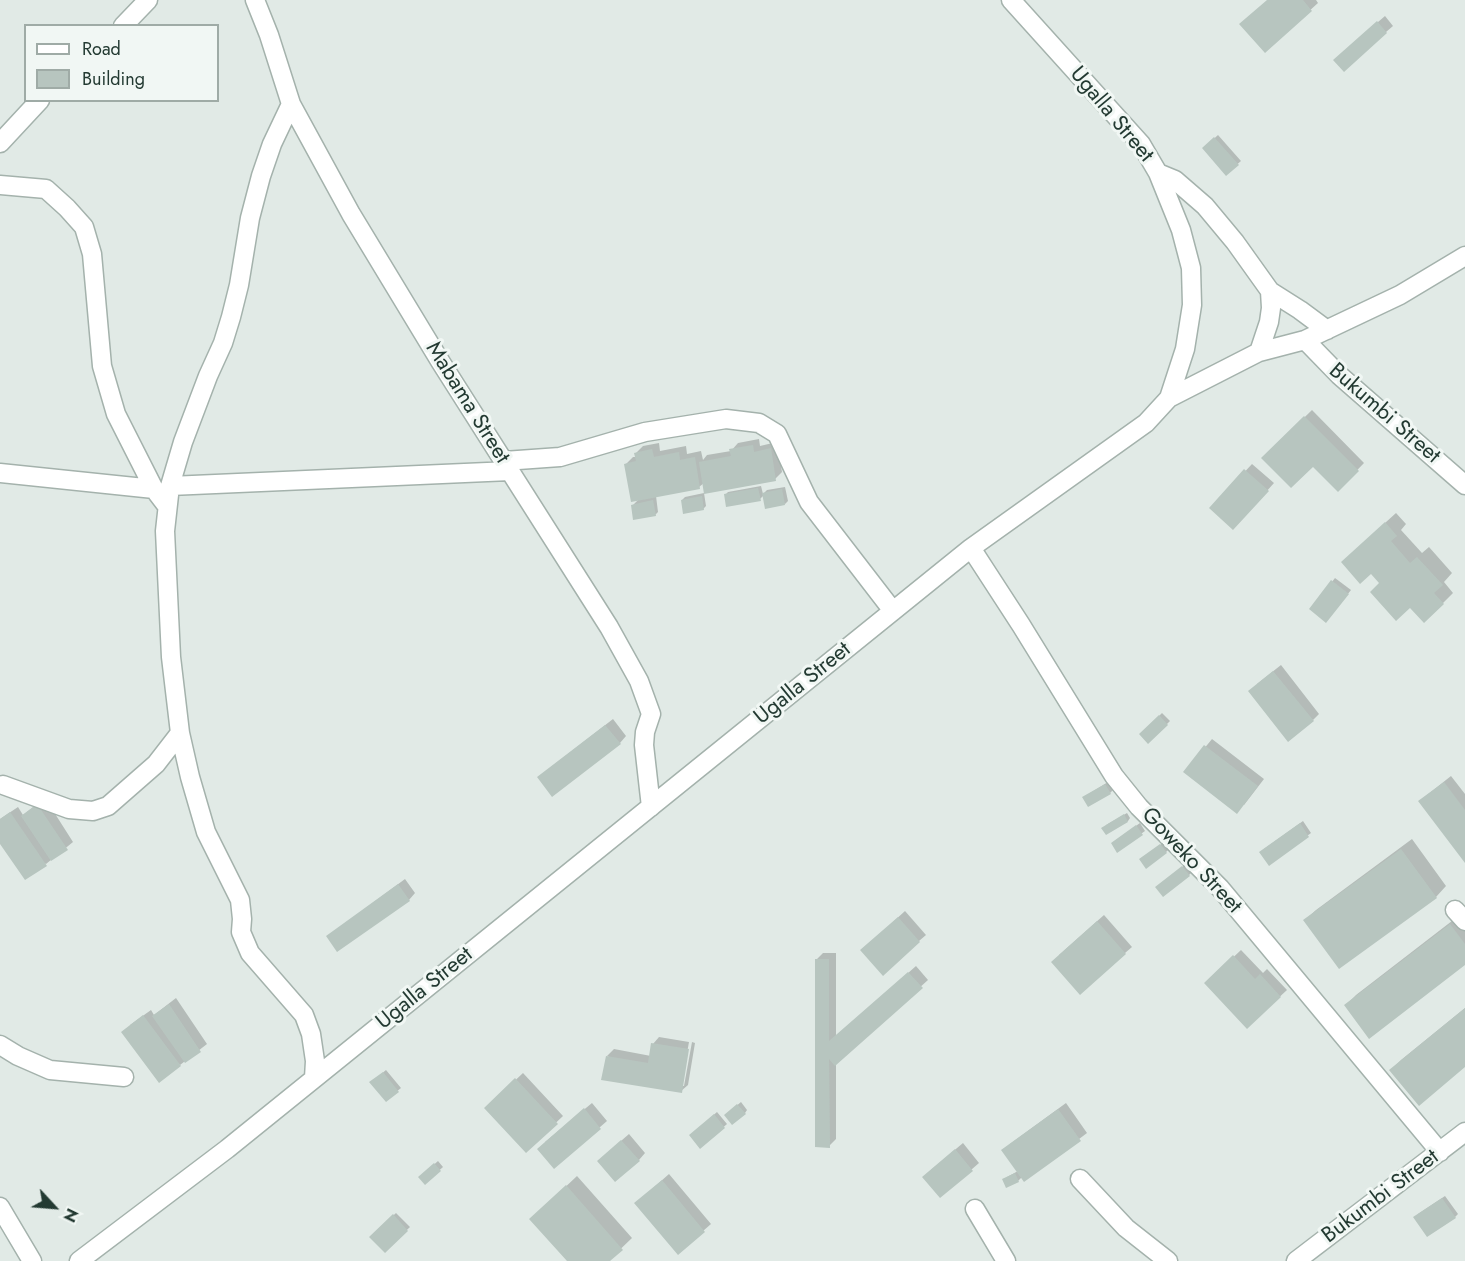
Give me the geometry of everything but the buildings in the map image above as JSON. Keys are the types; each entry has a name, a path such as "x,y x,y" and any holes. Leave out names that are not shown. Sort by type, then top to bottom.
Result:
{"street":[{"path":"125,24 148,0"},
{"name":"Mabama Street","path":"255,0 291,104 351,214 440,361 609,627 639,681 651,714 645,732 644,745 651,807"},
{"name":"Ugalla Street","path":"79,1261 228,1149 971,548 1146,423 1169,398 1185,349 1192,305 1191,268 1181,230 1158,173 1141,144 1011,0"},
{"path":"0,143 38,102"},
{"path":"162,488 223,343 231,317 250,218 261,176 272,144 291,104"},
{"path":"1158,173 1175,180 1205,206 1235,242 1270,291 1327,330"},
{"path":"0,184 46,189 84,228 92,254 102,366 116,414 162,488 167,506 165,531 169,622 180,733 206,832 240,900 241,933 250,952 304,1015 311,1034 315,1061 314,1078"},
{"path":"1169,398 1259,352 1305,340 1400,295 1465,256"},
{"path":"1259,352 1269,322 1270,291"},
{"name":"Bukumbi Street","path":"1305,340 1339,375 1465,485"},
{"path":"0,473 162,488 507,466 560,457 645,432 726,419 759,423 777,434 809,502 893,611"},
{"name":"Goweko Street","path":"971,548 1114,776 1139,807 1220,888 1440,1152"},
{"path":"3,785 69,809 93,811 108,806 156,764 180,733"},
{"path":"0,1045 50,1070 123,1077"},
{"name":"Bukumbi Street","path":"1296,1261 1465,1132"},
{"path":"1080,1179 1126,1228 1168,1261"},
{"path":"0,1208 32,1261"},
{"path":"975,1209 1006,1261"}]}
